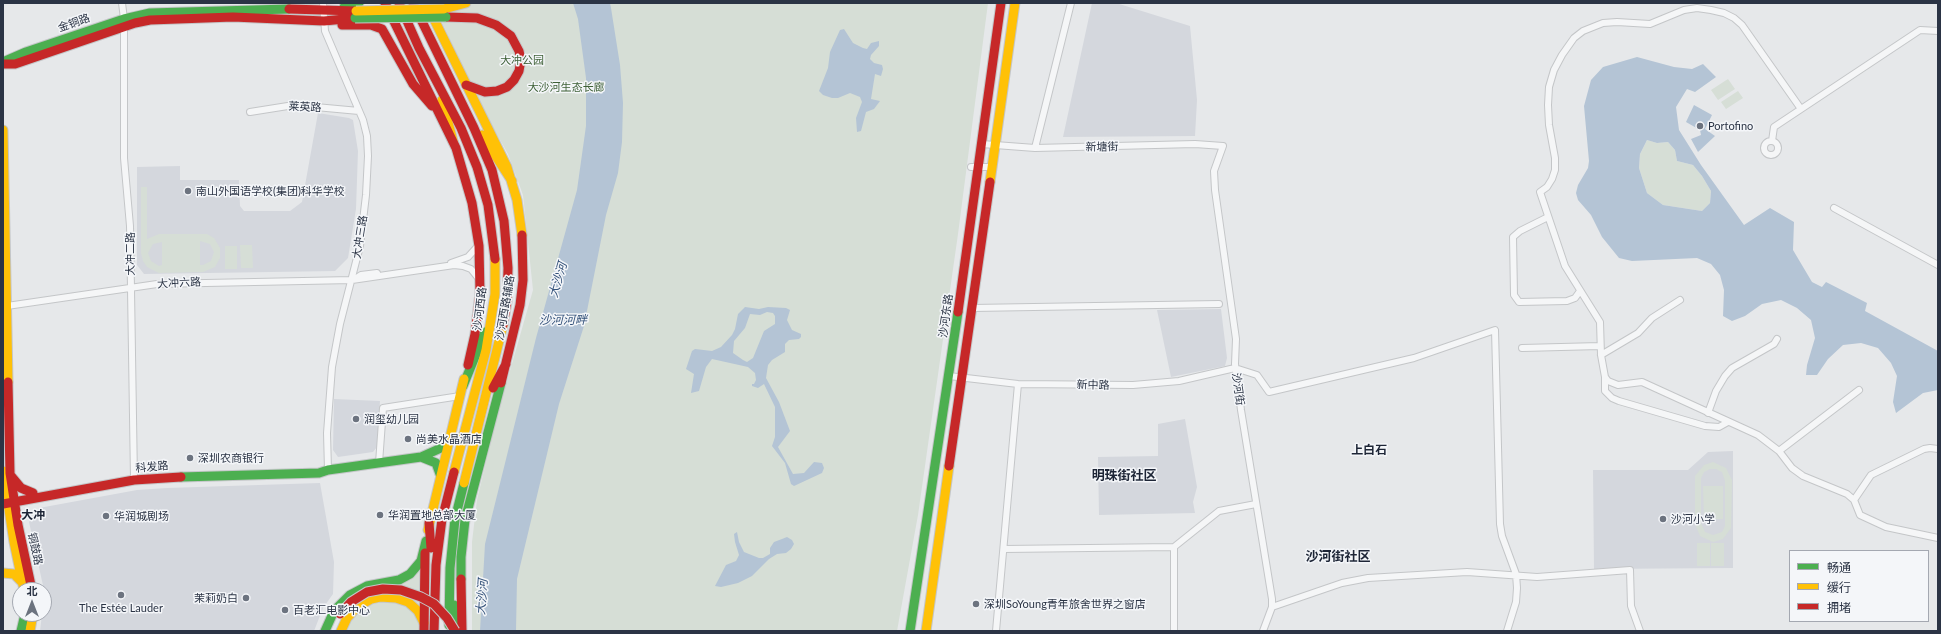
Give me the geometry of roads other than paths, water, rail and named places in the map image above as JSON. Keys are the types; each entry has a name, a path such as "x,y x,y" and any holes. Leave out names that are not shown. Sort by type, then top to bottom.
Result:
{"main road":[{"path":"385,3 437,112 453,141"},
{"name":"沙河西路","path":"399,3 468,144 486,193 494,249 495,281 493,308 484,359 444,509 438,542 434,596 434,631"},
{"path":"413,3 481,144 496,186 504,221 507,258 508,287 505,318 486,400 458,508 450,568 449,631"},
{"name":"沙河西路辅路","path":"426,3 502,154 512,180 522,228 523,280 520,305 465,520 461,557 462,631"},
{"path":"445,13 466,3"},
{"name":"沙河东路","path":"910,631 949,376 975,167 982,144 1001,3"},
{"path":"926,631 1015,3"},
{"name":"金铜路","path":"3,63 26,52 165,12 323,6 357,11"},
{"path":"324,21 357,11 445,13 477,18 496,25 509,34 520,51 521,60 519,71 514,80 506,87 496,91 485,92 466,85"},
{"name":"金铜路","path":"124,23 182,18 239,17 290,21 324,21"},
{"path":"324,21 334,24 374,25 382,29 413,84 437,112"},
{"path":"424,627 424,564 426,541 440,476 476,334 481,284 479,243 469,191 436,81"},
{"path":"466,112 512,180"},
{"name":"铜鼓路","path":"3,130 7,306 5,474 8,500 30,582"},
{"path":"463,386 493,308"},
{"path":"486,400 506,364"},
{"path":"3,410 3,428"},
{"name":"科发路","path":"8,500 134,478 319,473 328,470 421,456 441,448 449,440"},
{"path":"421,456 436,463 440,476"},
{"path":"3,514 15,525 23,508 35,495 20,488 5,474"},
{"path":"429,523 434,596"},
{"name":"铜鼓路","path":"15,525 16,553 22,582"},
{"path":"325,631 334,610 350,596 367,586 399,580 410,574 420,561 426,541"},
{"path":"3,572 13,562 16,553"},
{"path":"450,568 456,631"},
{"path":"3,572 14,574 20,582"},
{"path":"332,631 340,614 351,602 372,591 390,589 407,591 428,600 444,613 456,631"},
{"path":"341,631 347,618 364,603 380,597 403,599 414,606 424,627"}],"street":[{"name":"大冲二路","path":"122,3 124,23 124,158 129,214 134,478"},
{"path":"1035,148 1071,3"},
{"name":"大冲三路","path":"323,6 326,34 359,111 367,136 368,171 362,232 352,280 340,324 332,367 327,433 328,470"},
{"path":"1728,422 1719,427 1705,426 1619,401 1612,398 1605,391 1605,376 1600,346 1600,322 1565,266 1540,192 1550,183 1556,170 1556,158 1549,125 1548,105 1550,87 1554,70 1574,38 1593,27 1603,23 1617,22 1650,24 1684,10 1697,8 1724,13 1742,24 1801,108"},
{"path":"1772,141 1774,126 1801,108 1920,30 1938,31"},
{"name":"莱英路","path":"250,112 294,105 359,111"},
{"name":"新塘街","path":"982,144 1035,148 1195,144 1223,146"},
{"name":"沙河街","path":"1223,146 1214,171 1215,190 1236,339 1235,368 1270,587 1272,607 1263,631"},
{"path":"975,167 992,167"},
{"path":"1834,208 1938,265"},
{"path":"1548,217 1520,230 1513,237 1514,295 1519,302 1567,301 1575,298 1580,291"},
{"name":"大冲六路","path":"352,280 361,275 459,261 473,254 479,243"},
{"name":"大冲六路","path":"7,306 130,287 188,282 352,280 457,265 474,271 481,284"},
{"path":"1601,355 1638,333 1652,318 1680,300"},
{"path":"972,308 1219,304"},
{"path":"1235,368 1257,375 1269,392 1414,358 1495,330 1500,524 1502,536 1512,560 1516,576 1516,602 1506,631"},
{"path":"1708,413 1716,391 1732,368 1774,344 1777,339"},
{"path":"1522,348 1600,346"},
{"name":"新中路","path":"949,376 1018,384 1133,385 1179,381 1235,368"},
{"path":"1605,376 1608,381 1618,385 1642,382 1728,422 1758,434 1779,451 1792,468 1803,476 1847,494 1854,500 1860,515 1886,527 1938,538"},
{"path":"996,631 1018,384"},
{"path":"1779,451 1859,390"},
{"path":"379,463 383,408 460,396"},
{"path":"1854,500 1871,474 1924,449 1938,449"},
{"path":"1004,549 1174,547 1219,511 1256,504"},
{"path":"1174,547 1174,631"},
{"path":"1272,607 1342,583 1368,578 1460,572 1516,576 1559,576 1630,570 1631,606 1640,631"}],"water":[{"name":"沙河河畔","path":"573,3 610,3 620,65 623,103 622,142 618,173 606,215 584,326 559,404 517,579 516,631 480,631 485,544 536,338 577,190 586,126 586,78 578,19"},
{"path":"844,29 853,43 863,48 867,49 871,43 879,41 879,46 871,55 870,59 874,63 882,65 883,69 881,76 875,74 871,99 880,101 874,109 866,112 861,131 857,132 856,118 862,102 860,97 850,93 838,98 832,98 823,95 819,91 828,68 830,52 840,30"},
{"path":"1637,57 1674,67 1692,69 1703,64 1716,77 1695,92 1687,89 1676,107 1679,130 1701,165 1744,225 1770,208 1794,222 1793,250 1812,282 1822,287 1826,282 1867,303 1865,311 1938,351 1938,390 1923,393 1896,413 1893,402 1897,376 1891,363 1878,348 1861,343 1843,345 1828,359 1817,375 1806,375 1807,365 1815,338 1811,320 1797,308 1781,300 1762,304 1745,316 1732,321 1723,316 1724,290 1720,275 1711,264 1697,258 1632,261 1619,258 1602,237 1591,215 1578,200 1576,193 1578,185 1588,168 1589,161 1584,106 1591,80 1603,67","holes":["1647,140 1657,143 1668,142 1675,150 1677,161 1693,165 1702,176 1711,191 1710,203 1702,211 1663,205 1647,193 1639,168 1640,154"]},
{"name":"Portofino","path":"1694,105 1712,115 1705,129 1715,136 1698,152 1691,139 1701,135 1700,130 1686,122"},
{"path":"745,307 759,309 768,307 786,308 790,310 787,320 792,330 801,334 799,339 789,340 785,344 785,352 772,360 768,365 766,378 779,402 790,431 778,447 793,474 804,473 814,462 822,463 824,468 822,473 794,486 791,484 785,463 772,446 775,437 775,407 764,384 758,388 752,386 756,380 755,373 748,367 712,359 706,367 699,391 691,393 694,374 686,369 692,351 695,349 712,351 721,347 732,335 735,329 738,314","holes":["767,312 773,313 775,316 775,324 764,331 753,358 747,362 733,353 734,341 745,328 750,314 760,315"]},
{"path":"737,532 739,542 744,552 759,558 763,558 770,554 770,548 774,542 787,537 792,540 794,544 786,553 777,554 769,559 752,576 738,583 721,587 715,586 726,565 736,561 739,555 734,534"}],"place":[{"name":"Portofino","path":"1700,126"},
{"name":"南山外国语学校(集团)科华学校","path":"188,191"},
{"name":"润玺幼儿园","path":"356,419"},
{"name":"尚美水晶酒店","path":"408,439"},
{"name":"深圳农商银行","path":"190,458"},
{"name":"华润置地总部大厦","path":"380,515"},
{"name":"华润城剧场","path":"106,516"},
{"name":"沙河小学","path":"1663,519"},
{"name":"The Estée Lauder","path":"121,595"},
{"name":"茉莉奶白","path":"246,598"},
{"name":"深圳SoYoung青年旅舍世界之窗店","path":"976,604"},
{"name":"百老汇电影中心","path":"285,610"}],"district":[{"name":"上白石","path":"1369,450"},
{"name":"明珠街社区","path":"1124,476"},
{"name":"大冲","path":"33,515"},
{"name":"沙河街社区","path":"1338,557"}],"park label":[{"name":"大冲公园","path":"522,60"},
{"name":"大沙河生态长廊","path":"566,87"}],"water label":[{"name":"大沙河","path":"558,280"},
{"name":"大沙河","path":"482,597"}]}
